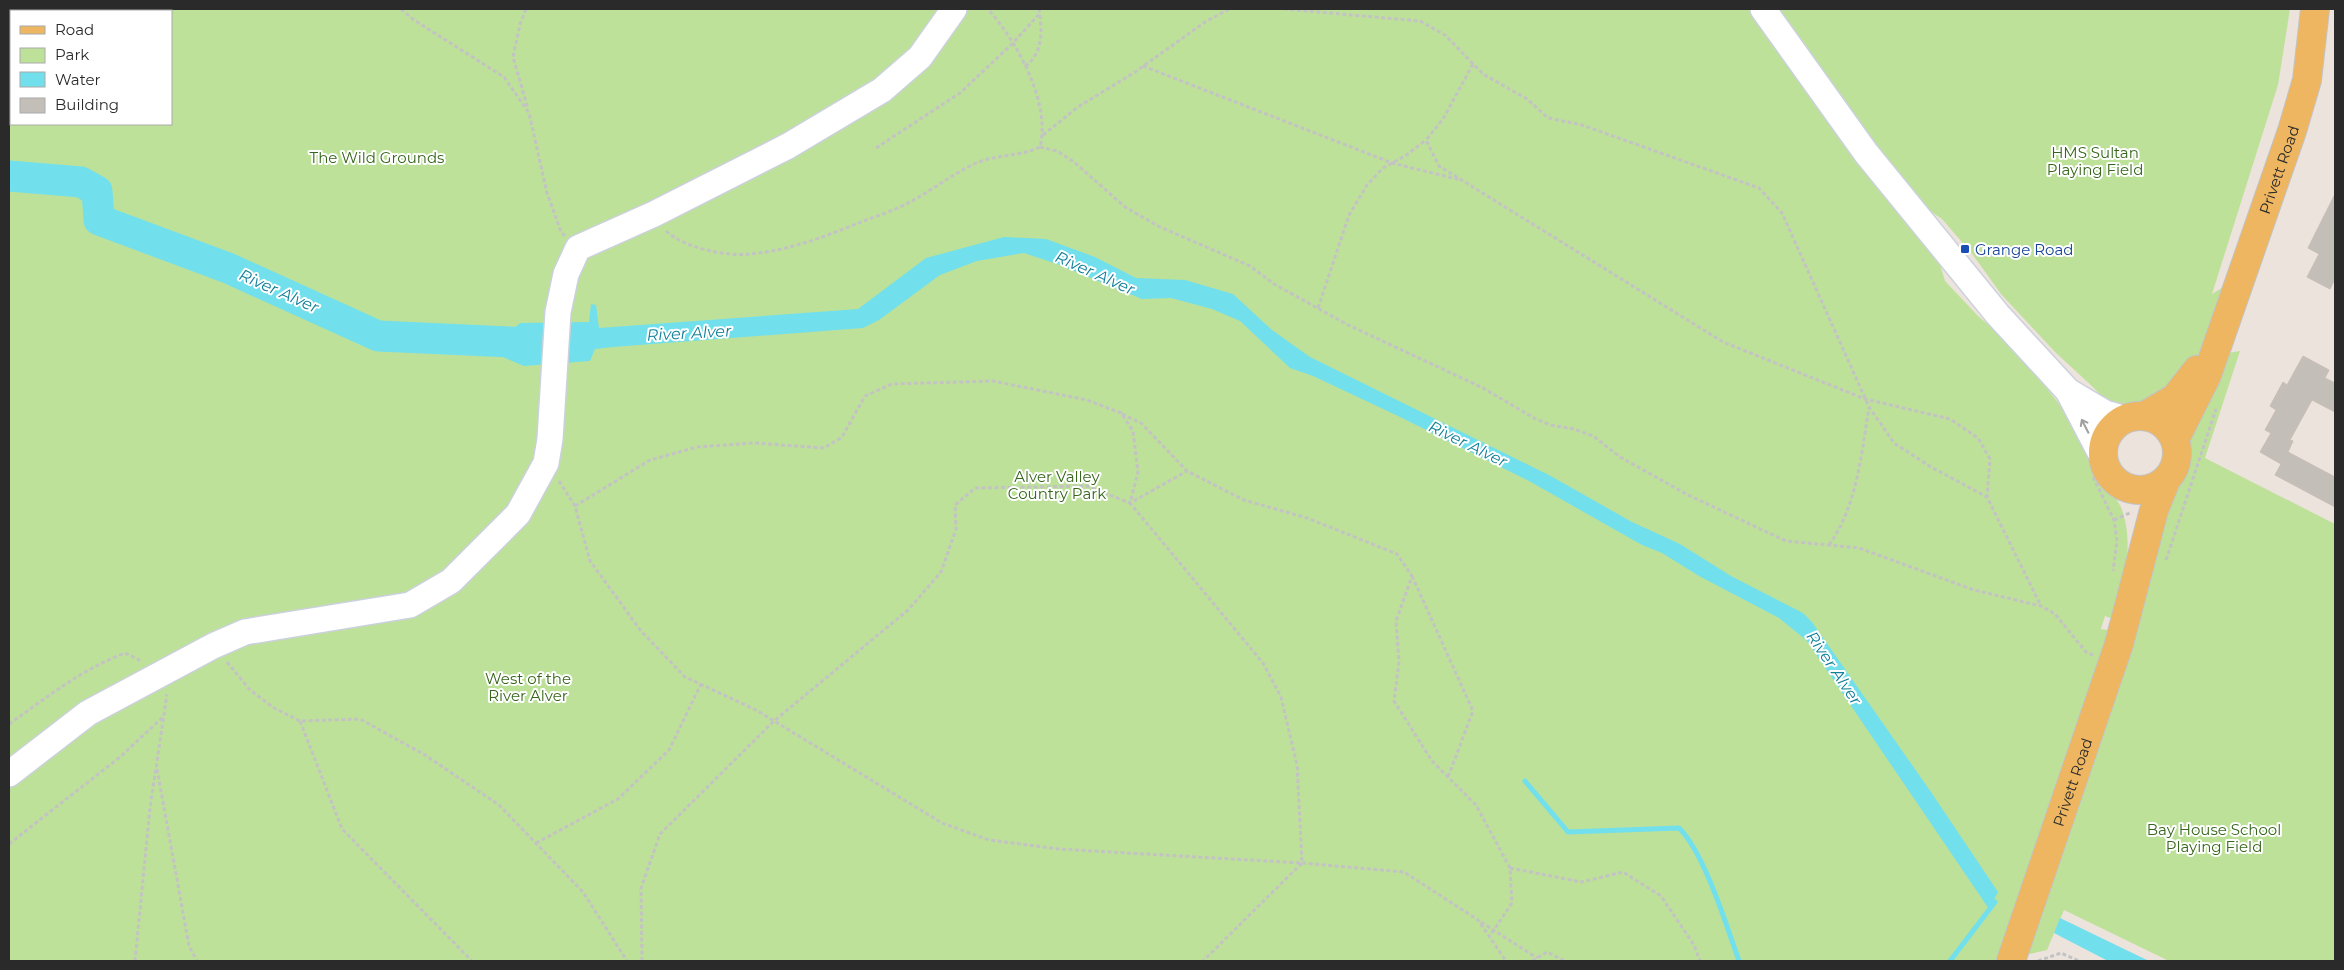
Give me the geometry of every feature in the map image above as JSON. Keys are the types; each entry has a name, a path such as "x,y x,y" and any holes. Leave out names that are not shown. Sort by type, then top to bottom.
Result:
{"main road":[{"name":"Privett Road","path":"2174,440 2207,375 2292,132 2307,80 2316,9"},
{"name":"Privett Road","path":"2135,417 2175,398 2190,380 2224,328"},
{"path":"2135,417 2159,421 2169,429 2178,457 2174,470 2166,480 2157,486 2144,490 2128,488 2119,484 2108,472 2097,465 2110,431 2135,417"},
{"name":"Privett Road","path":"2011,961 2120,644 2154,510 2166,480"},
{"name":"Privett Road","path":"2119,484 2128,497 2138,531 2131,604"}],"street":[{"path":"9,774 88,713 213,646 245,632 410,605 450,581 518,514 546,463 550,439 556,366 558,312 566,274 578,248 654,214 788,146 882,90 920,57 954,9"},
{"path":"1763,9 1866,152 1916,217 1998,314 2068,391 2104,413 2135,417"},
{"path":"2068,391 2097,465"}],"path":[{"path":"402,9 414,20 504,77 529,113"},
{"path":"526,9 520,24 513,57 529,113 547,193 560,232 578,248"},
{"path":"988,9 1012,44 1036,88 1042,117 1043,136 1040,148"},
{"path":"1043,136 1078,107 1143,66 1205,22 1229,9"},
{"path":"1284,9 1420,21 1445,35 1484,74 1527,99 1548,118 1582,125 1759,188 1782,213 1865,399 1894,443 1931,467 1987,497"},
{"path":"876,148 960,93 1012,44 1039,11"},
{"path":"1025,66 1033,60 1041,41 1039,11"},
{"path":"1318,308 1349,215 1367,185 1383,168 1392,164 1426,140 1442,120 1474,64"},
{"path":"1143,66 1392,164 1464,181"},
{"path":"1426,140 1439,166 1722,342 1865,399 1950,419 1978,438 1990,459 1987,497 2041,606"},
{"path":"654,214 667,233 690,244 726,254 749,254 822,238 907,204 972,165 989,158 1031,152 1040,148 1057,151 1074,162 1125,206 1160,227 1250,266 1274,284 1348,325 1482,388 1534,418 1550,425 1574,429 1594,436 1620,456 1688,496 1786,541 1859,548 1974,590 2041,606 2055,614 2086,652 2096,657"},
{"path":"575,506 650,460 698,447 754,443 824,448 842,437 865,396 892,384 993,381 1087,400 1142,423 1187,471 1244,500 1306,518 1398,554 1412,576 1473,711 1448,778"},
{"path":"2165,561 2218,404"},
{"path":"1829,545 1842,528 1850,503 1869,407"},
{"path":"1121,414 1133,431 1138,472 1130,503"},
{"path":"546,463 575,506 590,561 641,631 686,677 756,710 942,823 989,840 1059,849 1302,863 1404,872 1538,958"},
{"path":"2097,465 2114,520 2117,541 2113,577"},
{"path":"1130,503 1187,471"},
{"path":"642,961 641,888 660,834 774,721 908,610 941,572 956,529 955,505 975,488 1087,486 1130,503 1264,663 1282,697 1297,765 1302,863 1203,961"},
{"path":"1412,576 1396,621 1399,662 1394,701 1432,761 1476,805 1510,868 1512,903 1489,937"},
{"path":"213,646 250,690 274,708 300,721 360,719 425,755 499,805 583,892 627,961"},
{"path":"9,724 90,668 125,653 138,659 150,680"},
{"path":"134,961 150,808 171,669"},
{"path":"536,844 618,799 669,750 702,684"},
{"path":"9,844 120,757 164,716"},
{"path":"300,721 342,829 472,961"},
{"path":"156,766 189,946 197,961"},
{"path":"1510,868 1582,882 1623,872 1661,896 1694,945 1700,961"},
{"path":"1478,920 1506,961"},
{"path":"1532,961 1547,952 1565,961"},
{"path":"2038,961 2062,953 2079,961"}],"green space":[{"name":"Alver Valley Country Park","path":"9,9 1751,9 1938,258 1945,281 1978,316 2015,347 2059,404 2121,507 2125,521 2128,549 2122,592 2115,620 2105,616 2101,629 2113,631 2001,961 9,961"},
{"name":"HMS Sultan Playing Field","path":"1774,9 2290,9 2278,85 2212,294 2225,286 2196,361 2175,388 2138,411 2113,409 2094,388 2055,352 2001,294 1973,255 1942,219 1915,201"},
{"name":"Bay House School Playing Field","path":"2240,351 2205,458 2335,524 2335,961 2169,961 2064,910 2047,950 2025,955 2168,507 2189,464 2188,445 2199,411 2228,353"}],"water":[{"path":"1004,237 1046,239 1095,257 1136,278 1185,280 1233,294 1272,330 1310,357 1549,475 1632,522 1680,544 1731,576 1803,613 1812,622 1931,792 1998,892 1989,909 1807,641 1779,618 1699,576 1662,553 1642,545 1529,481 1398,416 1313,376 1290,368 1240,321 1212,309 1171,298 1142,299 1057,264 1024,253 977,261 940,275 879,320 863,328 595,349 590,361 524,366 489,351 486,335 511,331 520,323 589,322 591,304 596,305 599,328 858,309 926,258"},
{"path":"2060,918 2149,961 2108,961 2054,933"}],"building":[{"path":"2335,194 2335,279 2330,289 2307,277 2319,254 2308,248"},
{"path":"2303,356 2329,370 2325,378 2335,383 2335,412 2312,400 2290,440 2293,441 2288,452 2335,477 2335,507 2275,475 2281,464 2260,452 2271,433 2265,430 2276,410 2270,406 2283,382 2287,385"}],"waterway":[{"name":"River Alver","path":"9,176 81,182 97,191 99,220 228,268 378,336 530,343"},
{"path":"1525,781 1568,832 1679,828 1688,839 1706,872 1739,961"},
{"path":"1950,961 1995,902"}],"place":[{"name":"Grange Road","path":"1965,249"}],"park label":[{"name":"The Wild Grounds","path":"377,157"},
{"name":"West of the River Alver","path":"528,686"}]}
